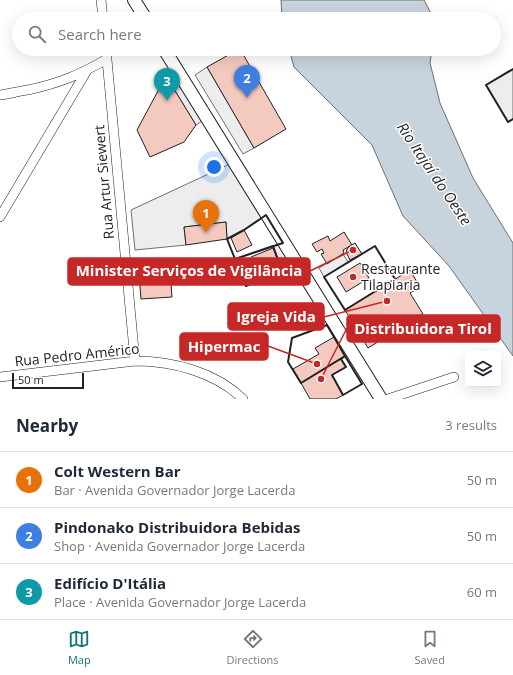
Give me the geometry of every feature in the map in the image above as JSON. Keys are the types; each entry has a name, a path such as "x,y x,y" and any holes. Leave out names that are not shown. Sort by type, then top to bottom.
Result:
{"main road":[{"path":"134,0 142,12"},
{"path":"168,56 381,399"}],"street":[{"path":"101,0 102,12"},
{"name":"Rua Artur Siewert","path":"107,56 135,361"},
{"path":"0,95 67,80 86,72 107,59"},
{"path":"0,217 86,72"},
{"name":"Rua Pedro Américo","path":"0,377 135,361 150,361 183,367 202,373 235,391 243,399"},
{"path":"388,399 454,376"}],"shaded area":[{"path":"207,67 254,148 243,154 195,75"},
{"path":"173,69 205,119 196,125 166,76"},
{"path":"513,69 513,119 508,122 486,85"},
{"path":"232,163 266,215 244,230 227,239 226,222 184,227 186,245 135,250 131,210"},
{"path":"283,243 292,263 281,268 273,246"},
{"path":"343,254 348,262 324,277 319,268"}],"water":[{"path":"281,0 424,0 430,12 282,12"},
{"name":"Rio Itajaí do Oeste","path":"291,56 431,56 430,63 440,103 473,178 513,243 513,356 449,266 403,216 372,145 294,67"}],"building":[{"path":"227,56 244,56 286,129 254,148 207,67"},
{"path":"166,76 196,125 184,142 150,157 137,130"},
{"path":"226,222 227,239 186,245 184,227"},
{"path":"244,230 252,245 237,252 231,238"},
{"path":"344,232 352,245 343,250 344,253 327,264 321,254 324,253 322,249 317,252 312,244 328,236 330,241"},
{"path":"355,243 362,254 350,260 346,252 348,247"},
{"path":"273,248 281,268 258,276 251,257"},
{"path":"169,260 172,297 141,299 138,262"},
{"name":"Restaurante Tilapiaria","path":"360,263 369,278 346,292 337,277"},
{"path":"410,270 420,287 410,293 423,314 368,348 345,310"},
{"path":"334,337 345,356 301,383 293,369 319,354 315,348"},
{"path":"341,359 346,367 332,375 343,395 336,399 310,399 301,383"}],"wall":[{"path":"513,69 486,85 508,122 513,119"},
{"path":"266,215 283,243 235,259 227,239 244,230 266,215"},
{"path":"273,246 281,268 292,263 293,266 246,286 235,259 273,246"},
{"path":"375,246 395,279 345,310 324,277 375,246"},
{"path":"327,325 345,356 301,383 288,362 292,338 327,325"},
{"path":"345,356 362,384 343,395 332,375 346,367 341,359 345,356"}],"place":[{"name":"Pindonako Distribuidora Bebidas","path":"247,98"},
{"name":"Edifício D'Itália","path":"167,101"},
{"name":"Colt Western Bar","path":"206,233"},
{"name":"Minister Serviços de Vigilância","path":"353,250"},
{"name":"Restaurante Tilapiaria","path":"353,277"},
{"name":"Igreja Vida","path":"387,301"},
{"name":"Hipermac","path":"317,364"},
{"name":"Distribuidora Tirol","path":"321,379"}]}
